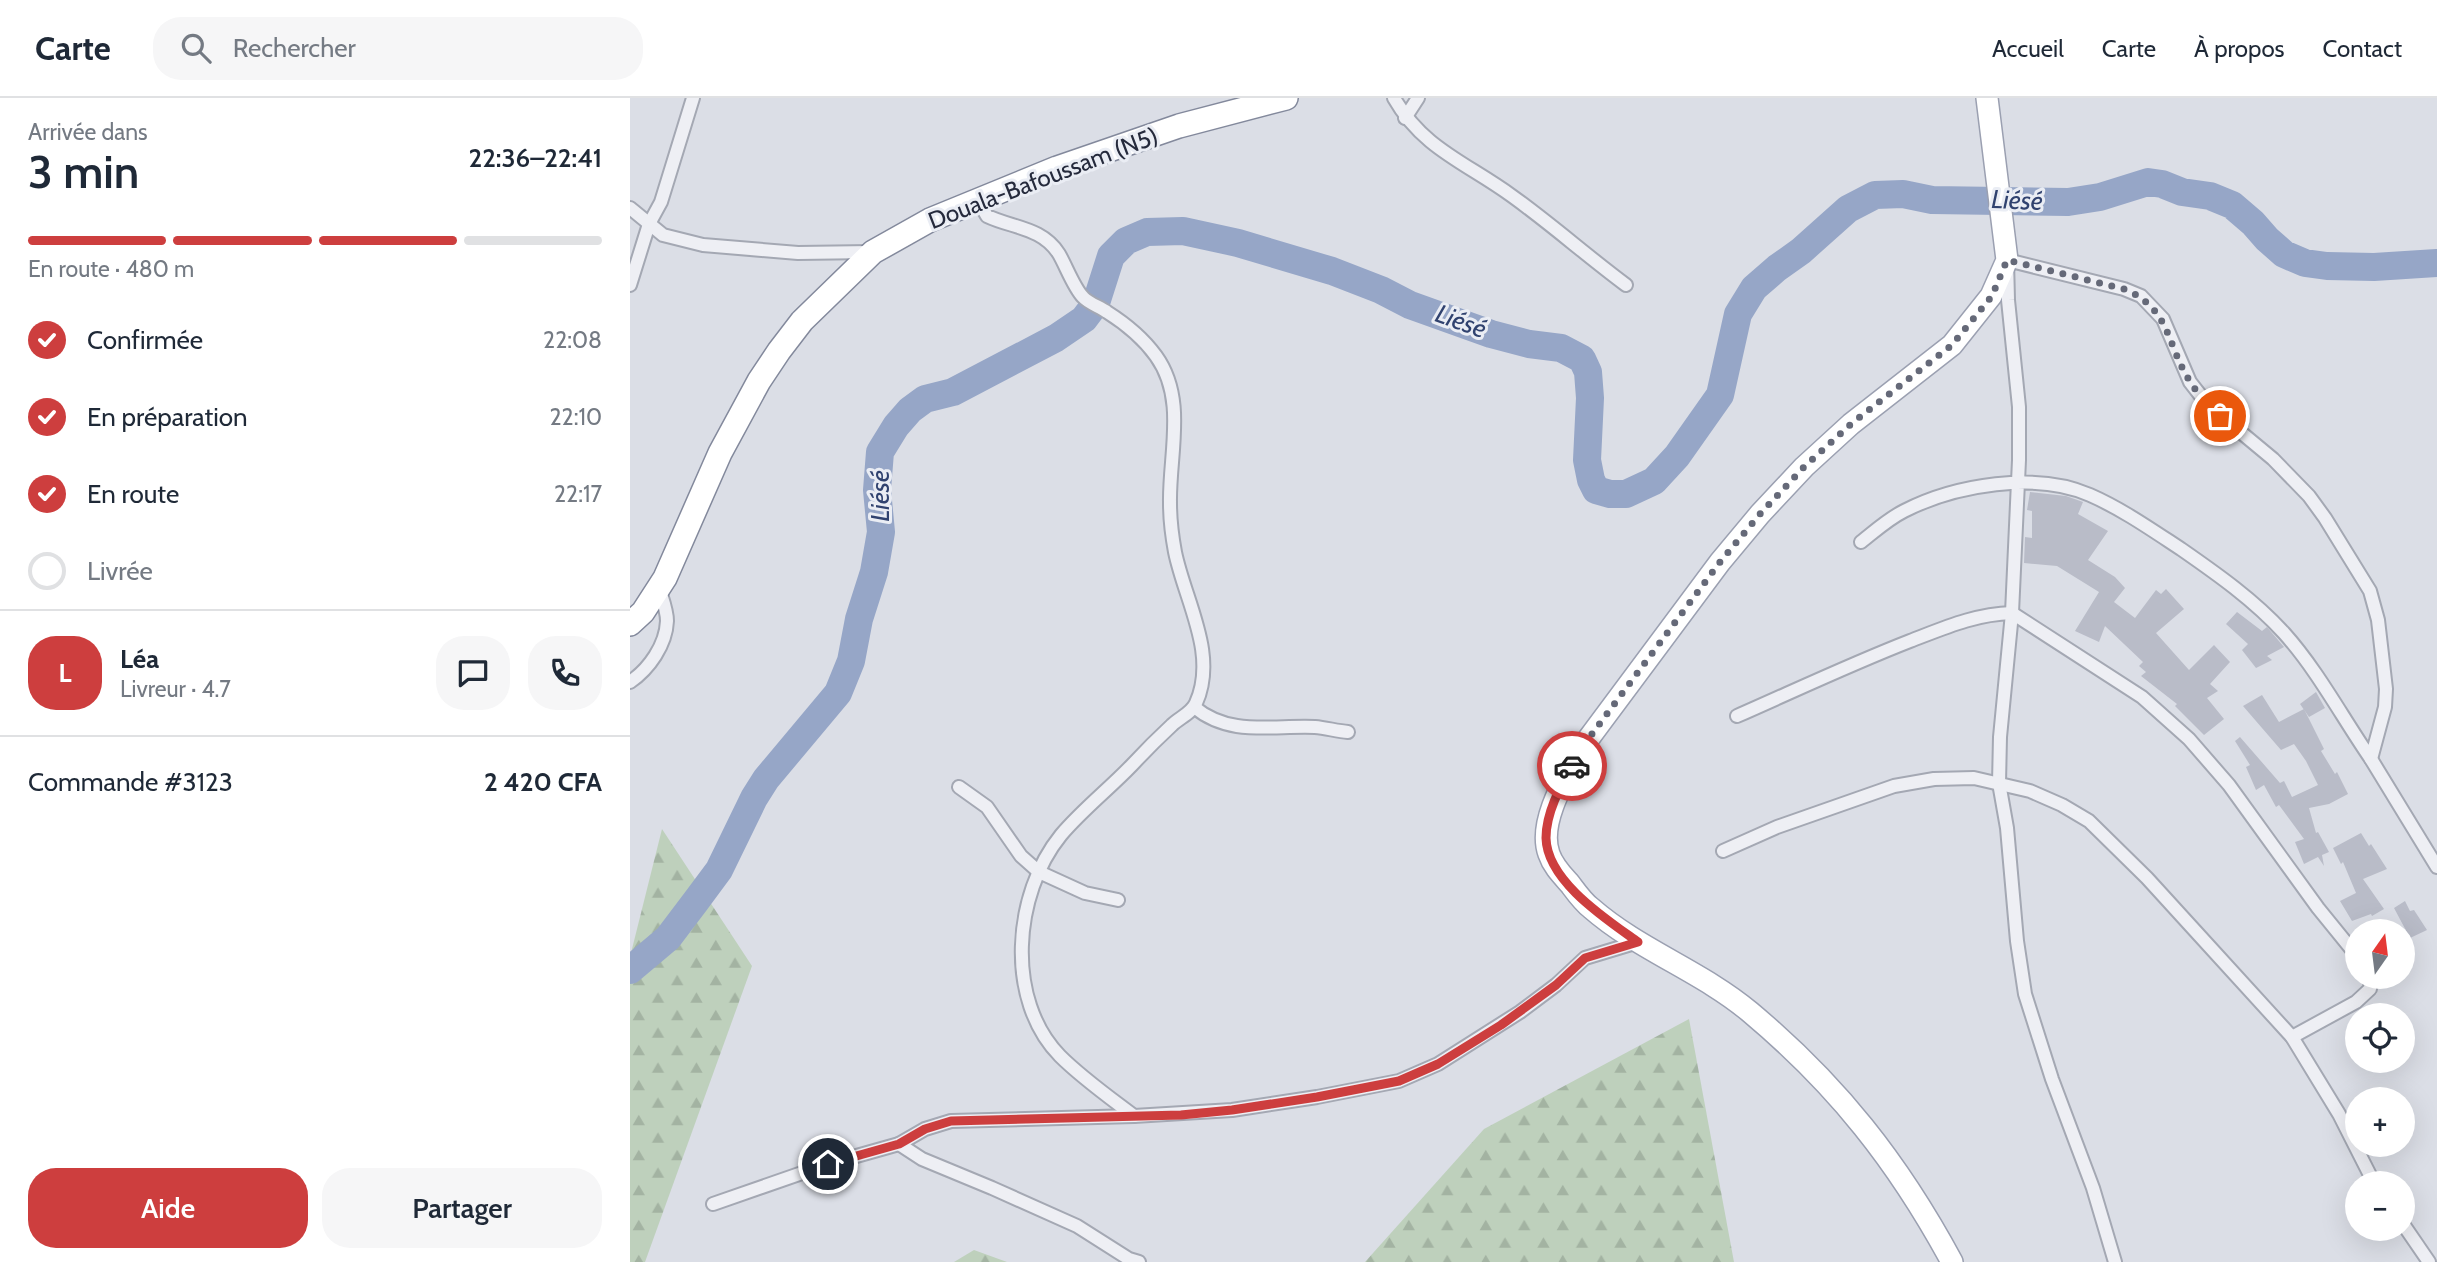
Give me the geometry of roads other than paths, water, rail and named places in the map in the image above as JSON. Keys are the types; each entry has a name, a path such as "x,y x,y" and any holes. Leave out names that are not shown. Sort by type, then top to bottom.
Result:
{"highway":[{"name":"Douala-Bafoussam (N5)","path":"630,624 659,588 677,554 720,453 759,381 802,321 873,252 930,220 1057,168 1179,126 1286,98"}],"main road":[{"path":"1952,1262 1927,1216 1888,1157 1846,1103 1803,1059 1714,985 1638,942 1590,908 1558,872 1548,853 1546,837 1550,814 1567,774 1583,746 1720,562 1804,467 1851,424 1952,345 1992,296 2007,260 1987,98"}],"street":[{"path":"630,285 649,224 662,202 693,98"},
{"path":"1394,98 1405,118 1418,132 1511,195 1626,285"},
{"path":"1405,118 1418,98"},
{"path":"977,199 987,216 1039,234 1056,250 1083,298 1135,332 1157,358 1169,383 1176,421 1170,503 1173,539 1179,570 1201,642 1205,667 1202,687 1194,707 1174,723 1061,836 1039,873 1030,898 1022,943 1024,990 1037,1022 1059,1055 1134,1116"},
{"path":"630,208 663,235 703,245 798,253 873,252"},
{"path":"2115,1262 2093,1188 2052,1079 2025,994 2015,927 2007,828 1999,783 2000,737 2012,613 2017,483 2018,407 2007,260 2124,289 2141,296 2163,319 2190,382 2208,405 2273,460 2309,496 2370,591 2378,620 2386,689 2385,707 2371,760"},
{"path":"1861,542 1904,512 1931,500 1992,485 2017,483 2043,483 2089,495 2140,522 2248,598 2284,633 2318,675 2335,707 2437,867"},
{"path":"630,682 655,656 663,640 667,620 659,588"},
{"path":"1737,716 1829,674 1964,620 1990,614 2012,613 2142,697 2189,739 2230,785 2345,941"},
{"path":"1194,707 1205,716 1223,724 1247,728 1315,727 1348,732"},
{"path":"1723,851 1777,827 1894,786 1974,778 2030,791 2062,804 2089,821 2193,926 2292,1037 2339,1114 2368,1171"},
{"path":"960,787 987,807 1021,856 1039,873 1085,893 1118,900"},
{"path":"713,1204 828,1164 899,1144 925,1129 951,1121 1134,1116 1232,1110 1399,1081 1438,1064 1491,1032 1556,985 1585,958 1638,942"},
{"path":"2292,1037 2356,1002 2370,989"},
{"path":"899,1144 922,1158 1077,1226 1129,1259 1139,1262"},
{"path":"2415,1241 2429,1262"}],"waterway":[{"name":"Liésé","path":"630,970 668,938 696,901 719,870 766,779 838,693 851,661 859,619 874,572 881,532 877,490 880,452 896,426 910,410 925,399 953,392 1056,338 1084,319 1096,303 1111,256 1126,241 1147,232 1183,231 1238,243 1332,271 1381,290 1410,305 1491,334 1529,344 1561,348 1582,359 1588,372 1590,398 1587,460 1591,480 1596,490 1610,494 1626,494 1654,481 1677,456 1720,395 1738,314 1754,288 1848,209 1875,195 1903,194 1932,200 2068,202 2100,197 2148,182 2182,192 2210,196 2232,205 2284,254 2305,263 2374,267 2437,263"}]}
